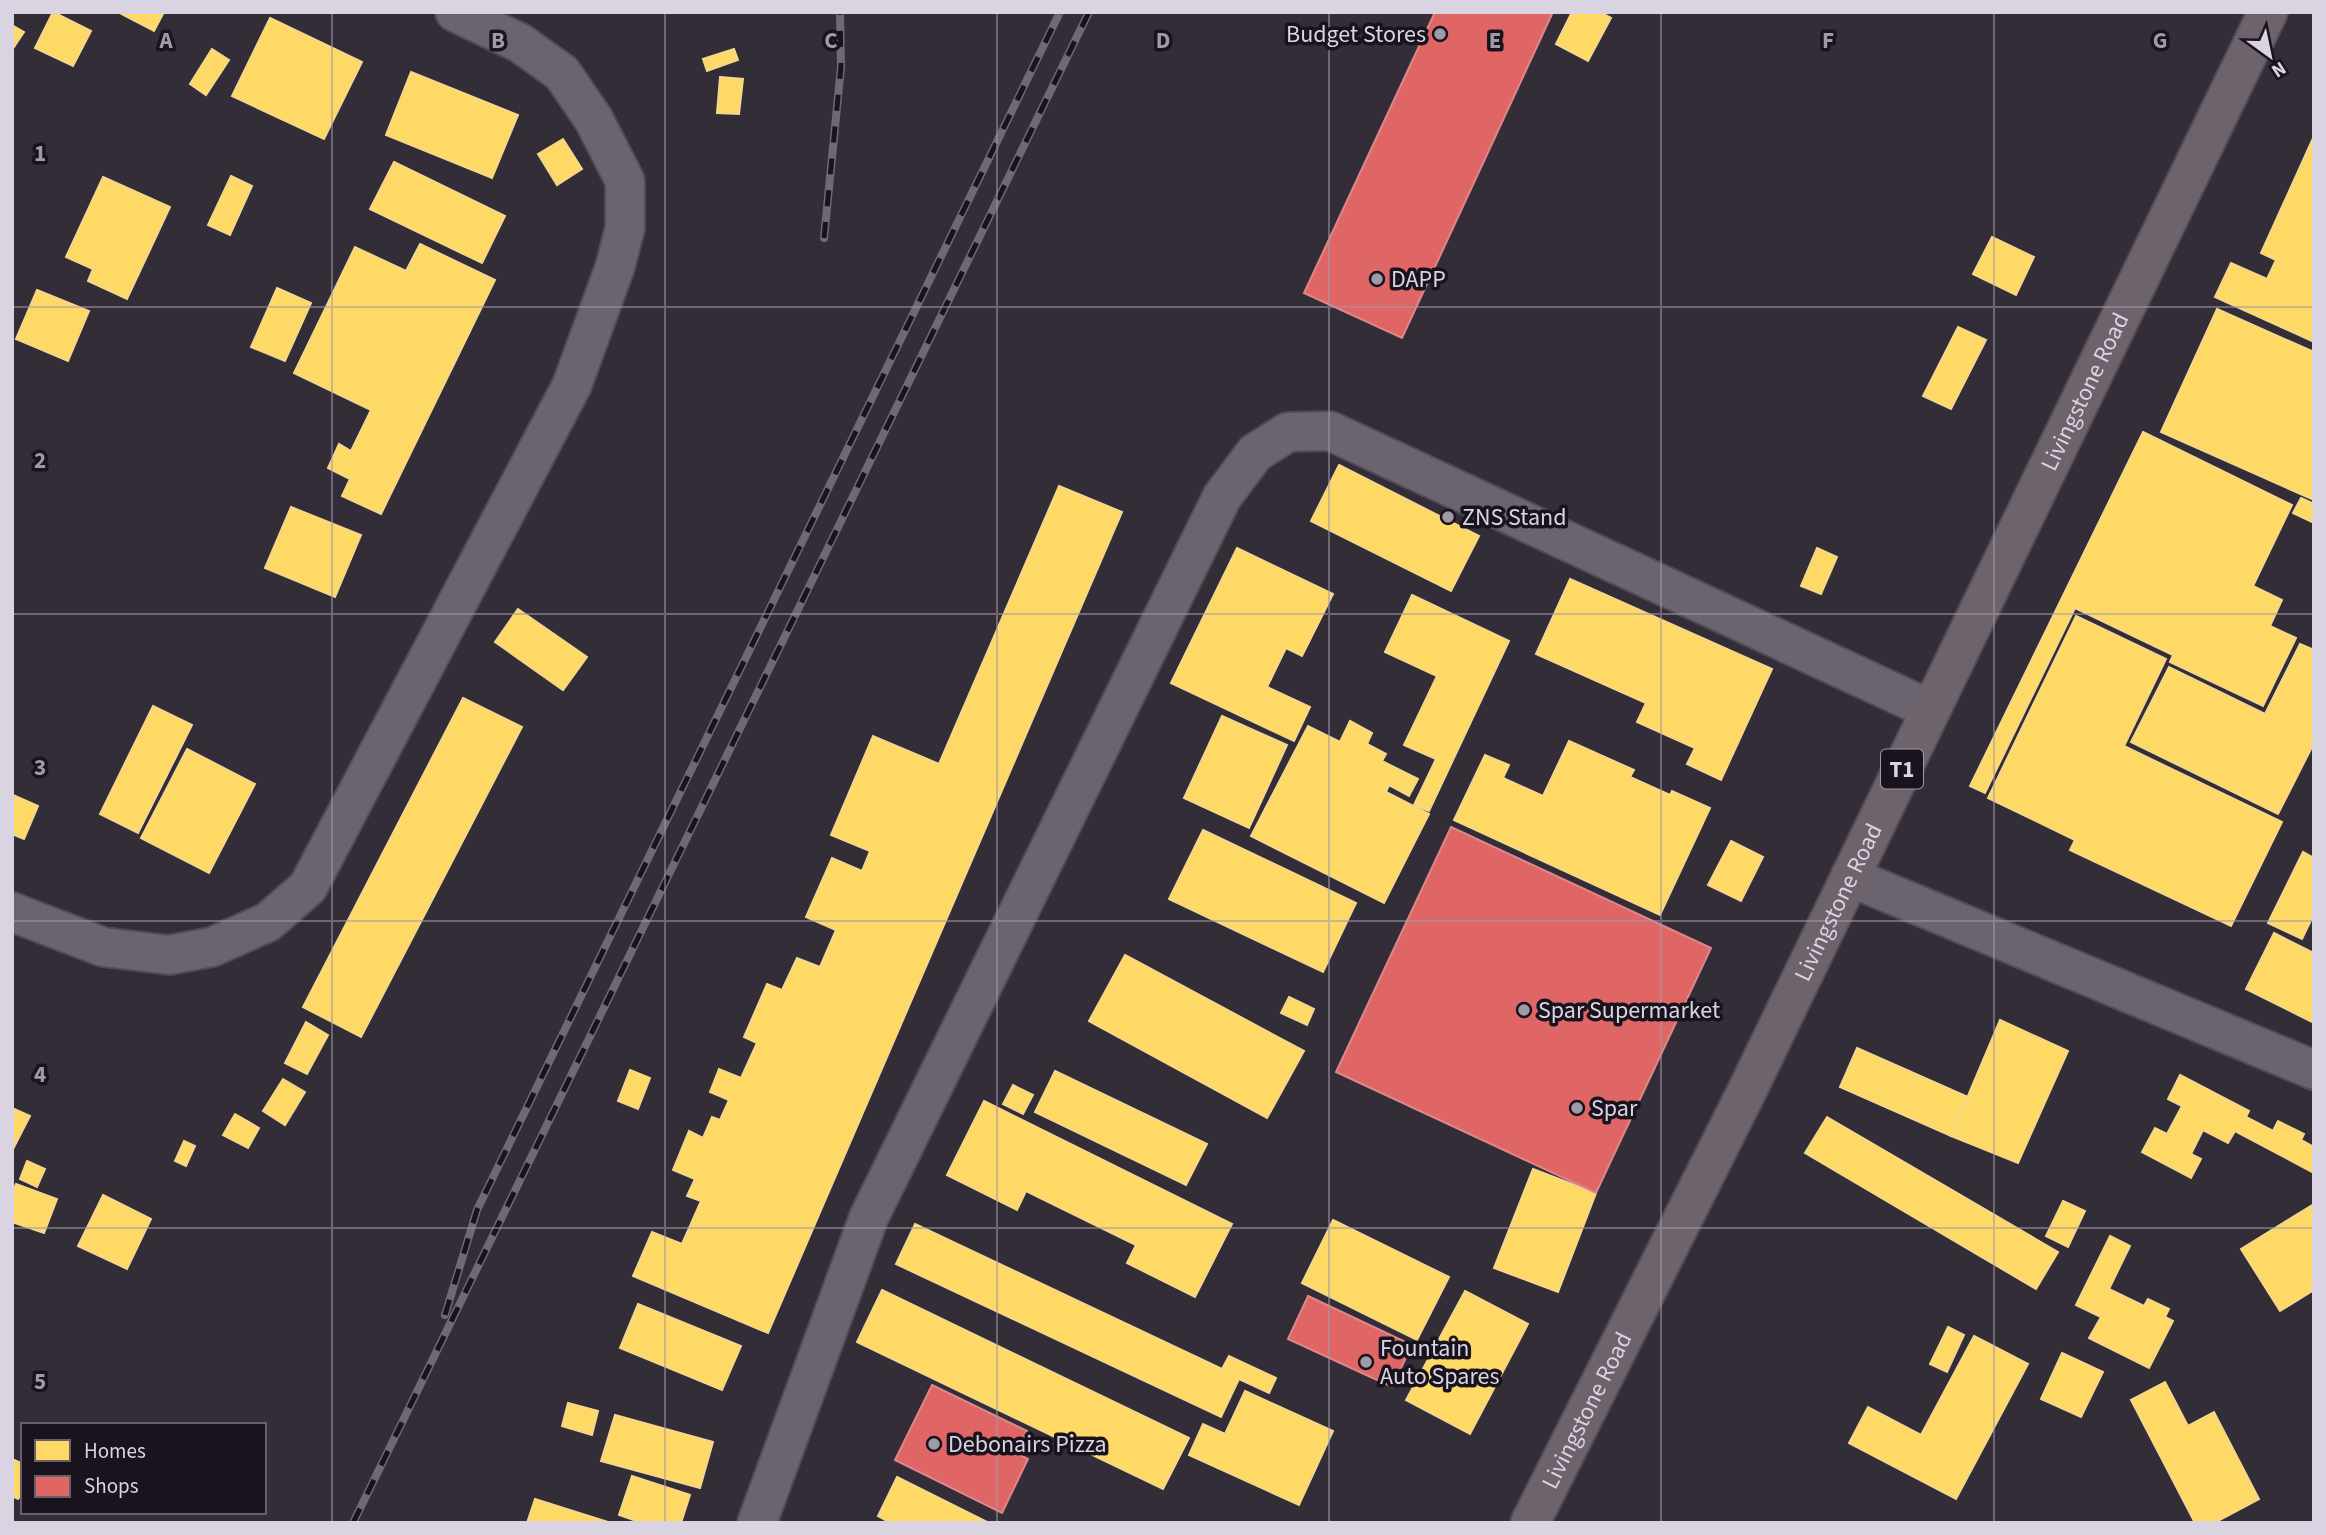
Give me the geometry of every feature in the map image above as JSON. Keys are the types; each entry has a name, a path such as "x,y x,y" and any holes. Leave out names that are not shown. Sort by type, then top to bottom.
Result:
{"highway":[{"name":"Livingstone Road","path":"1530,1523 1745,1095 2268,12"}],"street":[{"path":"12,912 103,947 169,955 212,947 268,922 308,887 572,385 615,267 625,228 625,181 594,120 562,73 520,43 454,12"},
{"path":"757,1523 869,1217 1222,497 1255,453 1289,432 1330,431 1931,710"},
{"path":"1850,877 2314,1070"}],"building: Homes":[{"path":"53,12 91,31 73,66 35,48"},
{"path":"118,12 164,12 154,31"},
{"path":"1572,12 1600,12 1611,18 1588,61 1556,44"},
{"path":"270,18 362,62 324,139 232,96"},
{"path":"12,25 24,32 12,50"},
{"path":"212,49 229,60 206,95 190,84"},
{"path":"734,49 738,60 707,71 703,59"},
{"path":"411,72 518,115 492,178 386,135"},
{"path":"720,77 743,79 739,114 717,113"},
{"path":"2314,136 2314,342 2215,297 2231,263 2267,279 2276,260 2261,253"},
{"path":"563,139 582,169 557,185 538,154"},
{"path":"394,162 505,216 482,263 370,209"},
{"path":"231,176 252,186 230,235 208,225"},
{"path":"103,177 170,207 127,299 88,281 93,269 66,257"},
{"path":"1992,237 2034,257 2016,295 1973,274"},
{"path":"420,244 495,280 381,514 342,496 350,479 328,468 339,444 351,451 371,410 294,373 355,247 406,271"},
{"path":"277,288 311,303 285,361 251,347"},
{"path":"37,290 89,311 68,361 16,339"},
{"path":"2217,309 2314,352 2314,500 2161,432"},
{"path":"1958,327 1986,340 1951,409 1923,396"},
{"path":"2143,432 2292,505 2253,586 2282,600 2270,626 2296,638 2263,706 2170,662 2173,655 2075,608 1985,793 1970,786"},
{"path":"1339,465 1479,536 1451,591 1311,521"},
{"path":"1059,486 1122,512 768,1333 633,1276 652,1232 682,1244 701,1201 687,1196 695,1179 673,1170 689,1131 703,1138 712,1117 720,1120 729,1100 710,1092 719,1069 741,1078 757,1043 744,1037 767,984 782,990 797,958 820,967 836,930 806,917 832,858 862,871 870,851 831,835 873,736 939,764"},
{"path":"2301,498 2314,504 2314,523 2293,513"},
{"path":"291,507 361,535 335,597 265,568"},
{"path":"1237,548 1333,594 1302,656 1286,648 1267,687 1310,707 1294,741 1171,683"},
{"path":"1817,548 1837,557 1821,594 1801,586"},
{"path":"1570,579 1772,669 1721,780 1687,764 1695,748 1637,722 1646,703 1536,654"},
{"path":"1412,595 1509,641 1429,811 1414,805 1436,759 1404,745 1437,676 1385,652"},
{"path":"518,609 587,657 563,690 495,642"},
{"path":"2076,616 2166,659 2124,746 2282,822 2231,926 2070,850 2075,840 1988,798"},
{"path":"2300,644 2314,650 2314,743 2278,814 2131,742 2169,667 2265,714"},
{"path":"463,698 522,727 361,1037 303,1007"},
{"path":"153,706 192,725 138,833 100,814"},
{"path":"1222,716 1287,745 1249,828 1184,798"},
{"path":"1350,721 1372,733 1367,744 1386,754 1382,761 1418,779 1409,796 1389,785 1386,792 1429,814 1384,903 1251,836 1308,726 1340,742"},
{"path":"1569,741 1634,770 1630,777 1670,795 1672,791 1710,808 1660,915 1454,820 1485,755 1509,765 1503,778 1543,796"},
{"path":"187,749 255,784 209,873 141,838"},
{"path":"13,795 38,806 24,839 12,834"},
{"path":"1203,830 1356,903 1323,972 1169,899"},
{"path":"1731,841 1763,857 1741,901 1708,885"},
{"path":"2303,852 2314,858 2314,914 2302,939 2268,923"},
{"path":"2274,933 2314,953 2314,1023 2246,989"},
{"path":"1125,955 1304,1051 1267,1118 1089,1021"},
{"path":"1289,997 1314,1009 1307,1025 1281,1013"},
{"path":"2000,1020 2068,1051 2018,1163 1951,1136"},
{"path":"306,1022 328,1035 307,1074 285,1063"},
{"path":"1857,1048 1968,1097 1951,1136 1840,1087"},
{"path":"630,1070 650,1078 638,1109 618,1101"},
{"path":"1055,1071 1207,1144 1186,1185 1035,1112"},
{"path":"2180,1075 2249,1111 2246,1117 2273,1131 2278,1121 2304,1134 2301,1140 2314,1147 2314,1173 2235,1131 2228,1143 2203,1130 2191,1154 2201,1159 2191,1178 2142,1152 2155,1128 2167,1134 2182,1106 2168,1099"},
{"path":"283,1079 305,1092 285,1125 263,1111"},
{"path":"1013,1085 1033,1095 1023,1114 1003,1104"},
{"path":"984,1101 1232,1224 1195,1297 1127,1263 1136,1245 1026,1191 1017,1210 947,1175"},
{"path":"12,1108 30,1116 12,1151"},
{"path":"235,1114 259,1128 248,1148 223,1135"},
{"path":"1827,1117 2058,1252 2036,1289 1805,1153"},
{"path":"184,1141 195,1146 186,1166 175,1161"},
{"path":"27,1161 45,1169 37,1187 20,1179"},
{"path":"1533,1169 1596,1193 1558,1292 1494,1268"},
{"path":"16,1184 57,1199 44,1233 12,1222 12,1193"},
{"path":"103,1195 151,1219 127,1269 78,1246"},
{"path":"2063,1201 2085,1211 2068,1247 2046,1236"},
{"path":"2314,1204 2314,1290 2280,1311 2241,1249"},
{"path":"1333,1220 1449,1277 1417,1340 1302,1283"},
{"path":"915,1224 1222,1369 1229,1356 1276,1378 1269,1393 1239,1379 1221,1417 896,1264"},
{"path":"2110,1236 2130,1246 2109,1289 2144,1306 2148,1299 2169,1309 2165,1317 2173,1321 2149,1368 2089,1338 2101,1317 2076,1305"},
{"path":"882,1290 1189,1438 1163,1489 857,1342"},
{"path":"1465,1291 1528,1324 1470,1434 1406,1400"},
{"path":"638,1304 741,1346 722,1390 620,1348"},
{"path":"1948,1327 1964,1335 1947,1372 1930,1364"},
{"path":"1974,1336 2028,1364 1956,1499 1849,1443 1868,1407 1921,1435"},
{"path":"2062,1353 2103,1372 2081,1417 2041,1399"},
{"path":"2165,1382 2188,1426 2214,1412 2259,1499 2214,1523 2195,1523 2131,1400"},
{"path":"1245,1391 1333,1431 1299,1505 1189,1455 1203,1424 1225,1434"},
{"path":"568,1403 598,1411 592,1435 562,1426"},
{"path":"615,1415 713,1442 700,1488 601,1461"},
{"path":"12,1459 21,1463 21,1495 18,1499 12,1496"},
{"path":"632,1476 690,1495 681,1523 642,1523 619,1515"},
{"path":"897,1477 989,1523 891,1523 878,1516"},
{"path":"535,1499 611,1523 527,1523"}],"building: Shops":[{"path":"1435,12 1553,12 1402,338 1304,293"},
{"name":"Spar Supermarket","path":"1451,827 1711,948 1596,1193 1336,1072"},
{"path":"1308,1296 1412,1345 1392,1387 1288,1339"},
{"path":"932,1385 1027,1431 1016,1453 1028,1459 1002,1513 895,1460"}],"railway":[{"path":"824,238 841,67 840,12"},
{"path":"445,1315 477,1210 1060,12"},
{"path":"353,1523 1089,12"}],"place":[{"name":"Budget Stores","path":"1440,34"},
{"name":"DAPP","path":"1377,279"},
{"name":"ZNS Stand","path":"1448,517"},
{"name":"Spar Supermarket","path":"1524,1010"},
{"name":"Spar","path":"1577,1108"},
{"name":"Fountain Auto Spares","path":"1366,1362"},
{"name":"Debonairs Pizza","path":"934,1444"}]}
